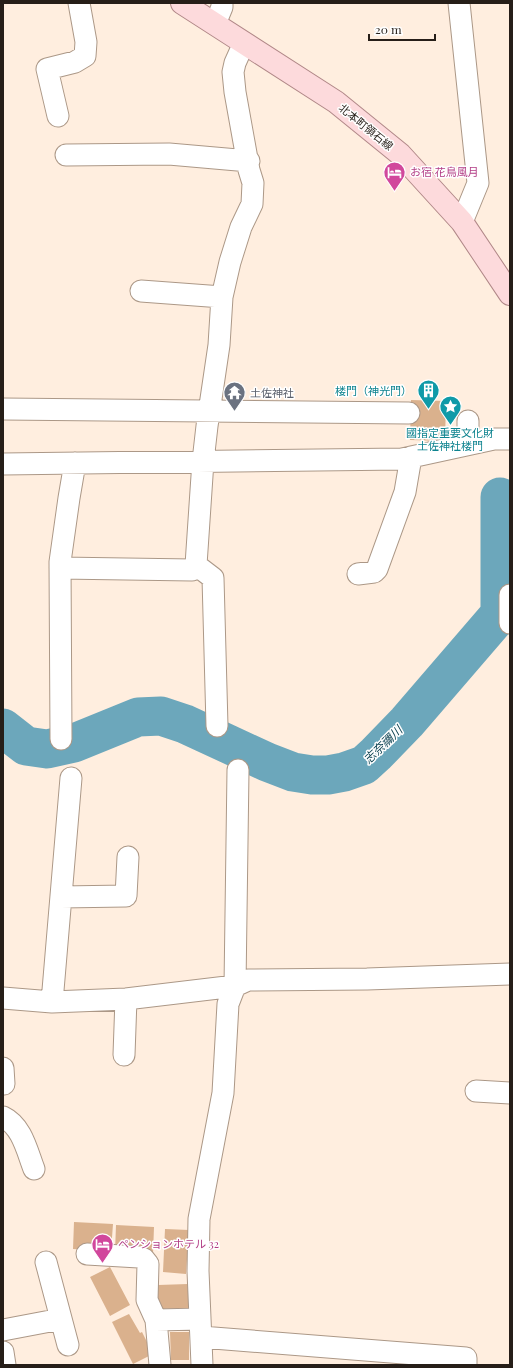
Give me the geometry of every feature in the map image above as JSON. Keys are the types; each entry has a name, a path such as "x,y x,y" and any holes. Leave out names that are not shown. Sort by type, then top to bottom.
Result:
{"main road":[{"name":"北本町領石線","path":"182,3 336,102 400,154 462,222 510,294"}],"street":[{"path":"58,116 47,69 75,62 85,56 86,42 79,3"},
{"path":"215,24 222,7 222,3"},
{"path":"459,3 478,183 462,222"},
{"path":"60,568 192,570 196,565 207,426 219,345 222,296 230,262 252,204 253,183 249,170 249,161 235,92 233,72 234,63 244,43"},
{"path":"66,154 169,154 249,161"},
{"path":"142,292 222,296"},
{"path":"3,409 409,413"},
{"path":"468,422 468,444"},
{"path":"3,464 402,458 494,439 510,440"},
{"path":"358,574 374,572 377,569 405,492 411,457"},
{"path":"61,739 60,568 75,463"},
{"path":"196,565 213,578 217,726"},
{"path":"510,595 510,623"},
{"path":"202,1365 198,1271 199,1219 223,1093 228,1004 235,986 238,770"},
{"path":"52,1002 71,778"},
{"path":"61,897 126,896 128,857"},
{"path":"3,998 52,1002 126,999 235,986 248,980 367,979 510,974"},
{"path":"124,1055 126,999"},
{"path":"3,1068 4,1084"},
{"path":"476,1091 510,1093"},
{"path":"3,1117 11,1121 19,1131 34,1169"},
{"path":"87,1254 139,1257 144,1259 148,1264 141,1300 156,1320 160,1365"},
{"path":"46,1262 68,1345"},
{"path":"3,1330 62,1320"},
{"path":"156,1320 200,1328 466,1358 466,1365"},
{"path":"3,1352 5,1365"}],"building":[{"name":"楼門（神光門）","path":"411,400 446,401 445,441 410,440"},
{"path":"74,1222 113,1224 111,1251 73,1249"},
{"path":"116,1225 154,1227 153,1254 115,1252"},
{"path":"165,1229 189,1230 186,1274 163,1272"},
{"path":"110,1267 130,1305 110,1316 90,1277"},
{"path":"188,1284 188,1308 158,1309 158,1285"},
{"path":"129,1314 140,1333 142,1332 153,1354 133,1364 112,1322"},
{"path":"170,1332 189,1332 189,1360 171,1360"}],"waterway":[{"name":"志奈禰川","path":"3,728 26,746 47,749 74,743 138,717 161,716 185,724 267,762 293,772 312,775 328,775 344,772 364,765 407,722 500,614 500,497"}],"place":[{"name":"お宿 花鳥風月","path":"395,192"},
{"name":"楼門（神光門）","path":"428,410"},
{"name":"土佐神社","path":"234,412"},
{"name":"國指定重要文化財 土佐神社楼門","path":"450,426"},
{"name":"ペンションホテル 32","path":"102,1264"}]}
